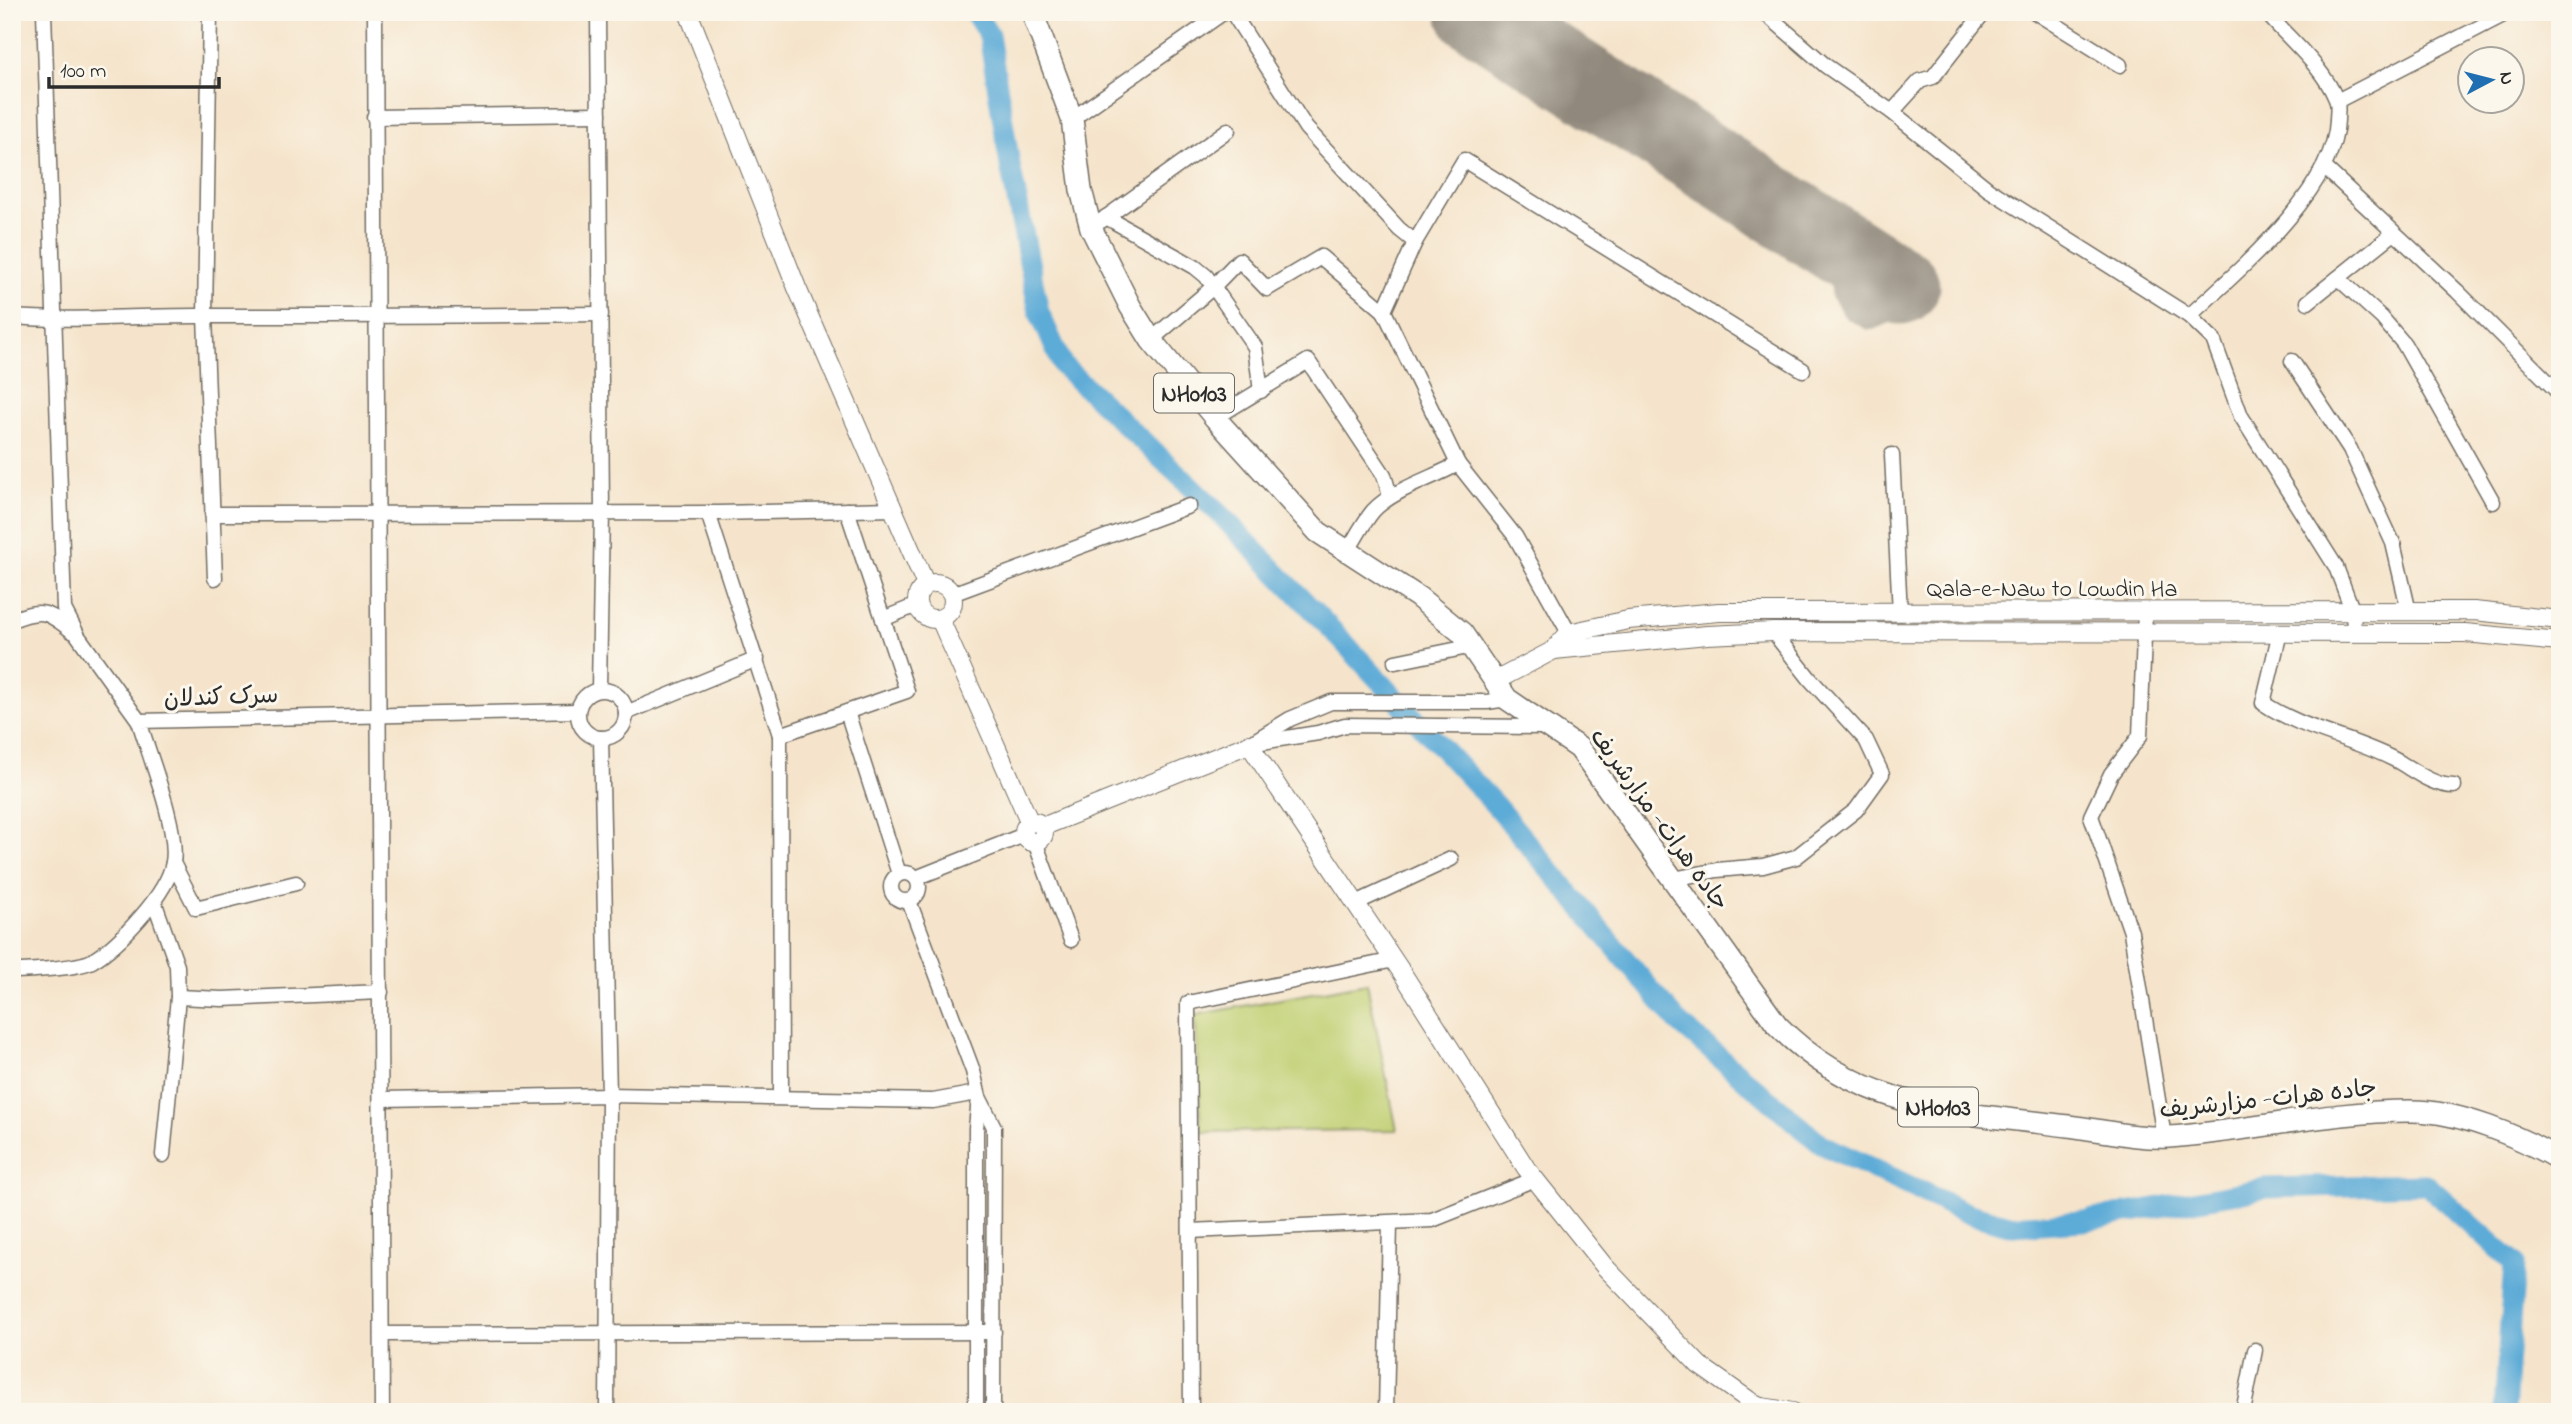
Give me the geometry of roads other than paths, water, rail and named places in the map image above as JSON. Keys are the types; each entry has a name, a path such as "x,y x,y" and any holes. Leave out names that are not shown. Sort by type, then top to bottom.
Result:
{"highway":[{"name":"جاده هرات- مزارشریف","path":"1032,12 1072,119 1081,190 1099,223 1130,306 1151,340 1215,418 1318,532 1418,597 1462,633 1497,680 1507,699 1580,748 1777,1025 1804,1052 1846,1079 1899,1100 1979,1115 2164,1138 2234,1131 2315,1118 2413,1110 2463,1120 2534,1145 2560,1160"}],"main road":[{"path":"688,12 797,288 926,585"},
{"path":"939,583 952,594 953,607 940,618 928,618 917,605 918,594 926,585 939,583"},
{"name":"Qala-e-Naw to Lowdin Ha","path":"1497,680 1554,650 1569,633 1628,621 1719,612 2474,611 2560,620"},
{"path":"1846,632 1847,613"},
{"path":"940,618 1033,832 1249,744 1394,960 1535,1179 1605,1266 1699,1365 1757,1410 1793,1412"},
{"name":"Qala-e-Naw to Lowdin Ha","path":"1554,650 1707,635 1773,632 2465,633 2560,642"}],"street":[{"path":"44,12 64,609 78,636 139,721"},
{"path":"210,12 205,316 215,578"},
{"path":"375,12 375,318 380,511 382,1412"},
{"path":"598,12 602,512 599,689"},
{"path":"1072,119 1224,12"},
{"path":"1232,12 1306,128 1399,229 1415,242"},
{"path":"1764,12 1826,66 1892,112 1988,189 2024,215 2189,316 2213,339 2241,416 2336,567 2353,612 2354,632"},
{"path":"1892,112 1920,80 1933,76 1984,12"},
{"path":"2035,12 2120,65"},
{"path":"2337,101 2509,12"},
{"path":"2189,316 2276,232 2324,167 2336,138 2337,101 2309,58 2274,15"},
{"path":"374,117 599,114"},
{"path":"1228,130 1099,223 1195,267 1206,276 1255,347 1261,391"},
{"path":"1384,312 1415,242 1464,160 1470,161 1802,370"},
{"path":"2324,167 2560,394"},
{"path":"2308,302 2394,233"},
{"path":"1151,340 1212,288 1239,260 1267,289 1321,257 1384,312 1458,464 1515,536 1569,633"},
{"path":"2338,278 2382,318 2404,344 2493,502"},
{"path":"12,317 55,320 205,316 375,318 601,313"},
{"path":"2292,361 2350,449 2393,543 2409,612"},
{"path":"1215,418 1303,362 1312,364 1384,475 1390,496"},
{"path":"1892,455 1900,613"},
{"path":"1347,552 1373,511 1390,496 1428,481 1458,464"},
{"path":"952,594 1189,506"},
{"path":"212,514 380,511 708,513 893,509"},
{"path":"780,735 907,691 847,510"},
{"path":"708,513 780,735 781,1097"},
{"path":"883,619 917,605"},
{"path":"12,620 42,612 53,615 78,636"},
{"path":"2145,612 2140,736 2111,774 2091,816 2131,932 2164,1138"},
{"path":"1674,879 1717,870 1763,866 1796,857 1856,810 1882,774 1866,740 1810,679 1773,632"},
{"path":"2280,632 2263,703 2305,724 2390,757 2440,785 2454,786"},
{"path":"1395,662 1473,646"},
{"path":"626,713 757,659"},
{"path":"599,689 615,693 621,698 626,713 625,721 616,734 601,738 593,737 581,726 578,710 585,696 599,689"},
{"path":"1249,744 1290,719 1331,702 1470,702 1507,699"},
{"name":"سرک کندلان","path":"173,863 169,823 139,721 578,710"},
{"path":"847,712 899,874"},
{"path":"1249,744 1318,733 1345,725 1546,727"},
{"path":"601,738 609,1095 607,1412"},
{"path":"916,878 1033,832 1071,940"},
{"path":"1356,903 1451,859"},
{"path":"173,863 196,908 296,883"},
{"path":"12,971 90,962 130,930 154,901 173,863"},
{"path":"908,873 916,878 919,888 909,901 895,898 891,890 892,880 899,874 908,873"},
{"path":"154,901 177,966 178,997 163,1155"},
{"path":"909,901 973,1071 978,1095 994,1127 993,1412"},
{"path":"1191,1412 1188,1003 1394,960"},
{"path":"178,997 222,999 381,992"},
{"path":"382,1100 609,1095 933,1101 978,1095"},
{"path":"976,1412 978,1095"},
{"path":"1190,1231 1432,1220 1535,1179"},
{"path":"1386,1412 1390,1223"},
{"path":"976,1237 995,1237"},
{"path":"382,1334 994,1332"},
{"path":"2243,1412 2255,1350"}],"waterway":[{"path":"974,12 989,35 1010,165 1039,312 1063,366 1217,511 1335,633 1496,806 1679,1023 1821,1144 1969,1214 2013,1226 2083,1221 2265,1188 2426,1184 2514,1263 2504,1412"}]}
